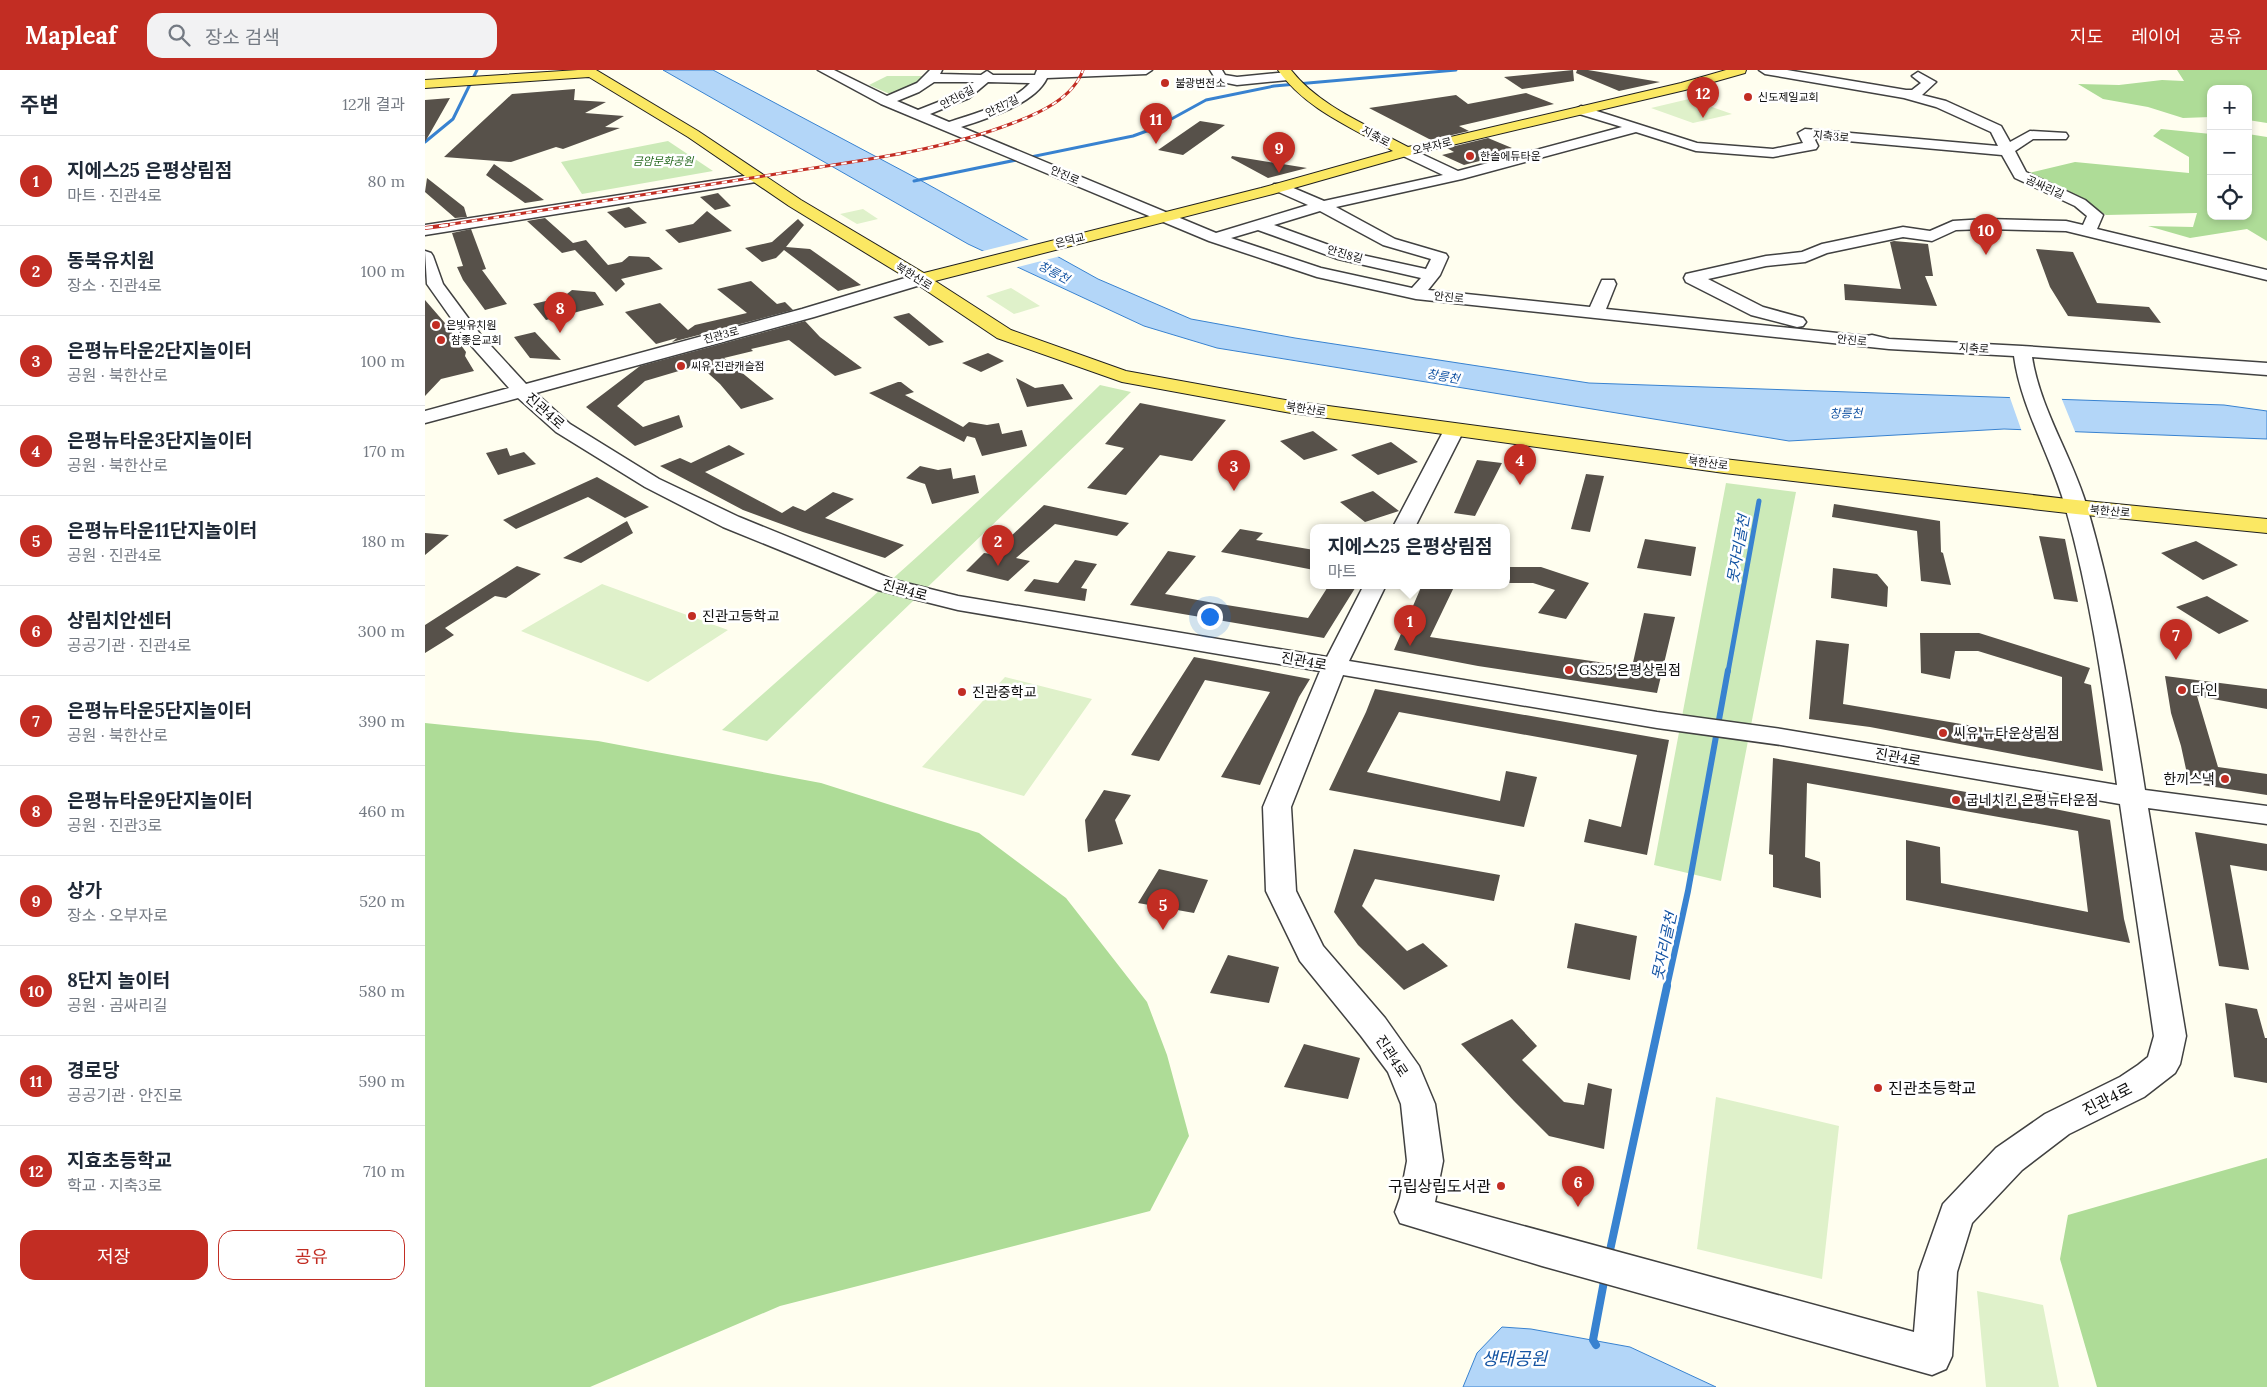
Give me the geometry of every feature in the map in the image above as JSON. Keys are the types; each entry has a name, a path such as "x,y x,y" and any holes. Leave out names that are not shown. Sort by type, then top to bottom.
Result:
{"main road":[{"name":"오부자로","path":"1125,226 1279,187 1406,152 1694,84 1740,70"},
{"name":"북한산로","path":"425,84 589,71 693,134 752,174 921,279 1004,334 1055,354 1121,376 1291,407 1724,466 2076,508 2267,526"},
{"name":"지축로","path":"1291,79 1330,110 1406,152"},
{"name":"은덕교","path":"921,279 1125,226"}],"street":[{"path":"825,71 853,70"},
{"path":"885,101 910,91 934,74 1042,74 1146,70"},
{"path":"1216,70 1221,78 1237,80 1291,79"},
{"name":"곰싸리길","path":"1765,70 1906,94 1941,104 1996,129 2020,175 2080,203 2095,214 2088,231"},
{"path":"825,71 885,101 949,127"},
{"name":"안진6길","path":"918,114 957,99 974,90 987,74"},
{"name":"안진7길","path":"949,127 1001,108 1021,97 1042,74"},
{"path":"1906,94 1916,93 1930,82 1918,76"},
{"name":"지축3로","path":"1581,110 1696,147 1773,153 1811,146 1805,133 2006,151"},
{"name":"안진로","path":"949,127 1215,238 1317,272 1416,294 1889,344"},
{"path":"1215,238 1322,206 1457,176 1635,128"},
{"path":"2006,151 2031,135 2061,136"},
{"name":"지축로","path":"1406,152 1457,176"},
{"path":"425,230 551,206 752,174"},
{"path":"1279,187 1322,206 1389,242 1440,257 1432,275 1416,294"},
{"path":"425,222 551,206"},
{"name":"지축로","path":"2088,231 2066,226 1986,224 1953,226 1932,236 1903,232 1823,250 1805,257 1766,261 1692,278 1757,310 1889,344 2022,351 2267,369"},
{"name":"안진8길","path":"1259,225 1344,256 1432,275"},
{"path":"2088,231 2267,275"},
{"path":"1317,272 1344,256 1389,242"},
{"path":"425,256 435,284 474,338 521,390"},
{"name":"진관3로","path":"425,417 808,313 921,279"},
{"path":"1596,314 1609,284"},
{"path":"1749,329 1765,326 1766,318 1757,310"},
{"path":"2022,351 2026,378 2065,471 2076,508 2112,659 2132,798"},
{"name":"진관4로","path":"521,390 563,428 653,483 731,522 886,585 958,603 1657,720 1781,737 2132,798 2267,815"},
{"path":"1406,524 1454,430"},
{"path":"1334,667 1373,589"},
{"name":"진관4로","path":"1334,667 1277,808 1281,891 1311,953 1373,1027 1402,1066 1418,1104 1425,1161 1418,1198 1413,1212 1559,1255 1670,1283 1932,1356 1937,1272 1955,1215 2009,1159 2057,1124 2132,1086 2163,1064 2170,1036 2132,798"}],"green space":[{"path":"2177,70 2267,70 2267,123 2252,121 2252,85 2207,85 2207,117 2183,118 2148,107 2103,99 2078,84 2119,85 2162,80 2184,81"},
{"path":"887,76 929,76 920,83 892,95 869,85"},
{"path":"1689,99 1732,114 1693,123 1651,108"},
{"path":"2161,129 2207,134 2207,220 2252,220 2252,135 2267,137 2267,241 2247,229 2190,238 2148,226 2193,227 2197,213 2106,215 2069,191 2029,173 2075,162 2189,173 2189,157 2153,136"},
{"name":"금암문화공원","path":"668,141 713,171 582,194 561,162"},
{"path":"863,209 878,219 857,224 840,214"},
{"path":"1011,288 1040,306 1014,314 986,296"},
{"path":"1100,385 1131,392 767,741 722,730 961,517"},
{"path":"1726,483 1796,492 1721,881 1654,865"},
{"path":"602,584 728,630 648,682 521,631"},
{"path":"1005,677 1092,699 1024,796 922,767"},
{"path":"425,723 598,741 821,783 979,833 1066,898 1147,1002 1167,1055 1189,1136 1150,1211 780,1306 590,1387 425,1387"},
{"path":"1716,1097 1839,1126 1822,1279 1697,1249"},
{"path":"2267,1158 2267,1387 2097,1387 2060,1259 2068,1215"},
{"path":"1977,1291 2043,1305 2059,1387 1986,1387"}],"water":[{"name":"창릉천","path":"663,70 713,70 920,180 1098,279 1191,319 1295,338 1589,383 2224,405 2267,411 2267,439 2004,429 1789,441 1217,348 1144,326 968,244"},
{"name":"생태공원","path":"1502,1327 1531,1329 1630,1347 1716,1387 1463,1387 1477,1353"}],"pier":[{"path":"1031,239 1061,256 1014,268 979,252"},
{"path":"2009,395 2061,397 2076,434 2022,432"}],"building":[{"path":"1573,70 1574,81 1522,89 1504,77"},
{"path":"1577,70 1588,70 1660,82 1619,91 1576,73"},
{"path":"575,89 574,100 606,102 585,113 624,116 605,127 620,128 563,149 556,147 511,162 444,157 512,94"},
{"path":"1526,93 1554,104 1459,126 1469,131 1431,140 1369,108 1456,95 1468,104"},
{"path":"450,98 425,142 425,100"},
{"path":"1200,121 1225,125 1183,155 1158,150"},
{"name":"한솔에듀타운","path":"1488,138 1512,148 1499,151 1504,153 1495,154 1499,156 1464,165 1442,155 1454,152 1447,148"},
{"path":"1232,156 1307,168 1268,178 1231,158"},
{"path":"494,164 544,200 525,203 486,175"},
{"path":"427,178 464,207 467,217 455,218 425,192"},
{"path":"718,193 731,206 715,210 700,197"},
{"path":"629,207 647,223 625,228 607,212"},
{"path":"707,211 732,231 679,243 665,230 693,224"},
{"path":"545,218 573,243 586,240 608,265 622,262 629,256 649,257 663,269 621,279 625,284 616,292 575,250 562,253 527,221"},
{"path":"798,219 804,225 786,247 810,249 861,285 838,291 784,250 776,258 762,262 745,248 772,242"},
{"path":"471,229 486,269 482,270 507,304 485,310 463,280 457,267 463,266 452,233"},
{"path":"1890,242 1928,244 1933,276 1925,276 1937,306 1845,300 1844,284 1901,289"},
{"path":"2036,249 2073,252 2097,303 2149,307 2161,323 2068,316 2050,287"},
{"path":"751,281 777,304 785,302 793,310 672,342 677,338 656,344 625,312 660,303 688,330 695,325 747,313 717,289"},
{"path":"572,290 595,292 604,305 546,320 533,304 563,297"},
{"path":"425,300 451,330 466,352 465,356 474,371 441,379 425,396"},
{"path":"909,313 944,342 929,346 893,317"},
{"path":"805,321 820,337 862,368 835,376 789,340 724,358 774,399 741,409 720,384 699,365 645,381 617,406 643,427 679,415 683,427 635,446 586,407 640,366"},
{"path":"535,332 561,360 530,358 514,337"},
{"path":"988,353 1004,361 981,372 962,363"},
{"path":"1016,378 1035,388 1063,384 1073,399 1027,407"},
{"path":"901,382 914,392 905,395 963,427 969,422 987,425 999,423 1002,434 1022,430 1027,446 982,456 975,438 967,436 964,442 869,393"},
{"path":"1140,403 1226,420 1192,461 1160,455 1126,495 1087,488 1124,448 1105,444"},
{"path":"1313,431 1338,450 1304,460 1280,441"},
{"path":"1391,442 1418,462 1378,475 1351,455"},
{"path":"729,445 745,454 705,472 782,513 793,506 805,511 833,492 854,499 825,518 904,545 885,558 803,532 743,510 660,466 680,458 691,463"},
{"path":"507,448 510,456 524,452 536,464 498,475 486,453"},
{"path":"1477,460 1502,463 1475,516 1454,513"},
{"path":"920,466 938,470 951,468 953,479 975,475 979,493 932,504 925,484 906,478"},
{"path":"1586,474 1604,476 1590,532 1571,529"},
{"path":"597,477 649,507 625,518 588,497 516,529 503,520"},
{"path":"1373,491 1399,511 1365,522 1340,502"},
{"path":"1834,504 1940,521 1941,552 1943,553 1951,585 1921,581 1917,531 1832,517"},
{"path":"1044,505 1129,523 1117,536 1055,524 1016,558 1030,561 1008,581 966,571 984,553 992,554"},
{"path":"627,521 633,533 581,563 563,558"},
{"path":"1240,529 1263,533 1256,540 1310,549 1310,569 1221,552"},
{"path":"425,533 449,535 425,555"},
{"path":"2039,536 2065,539 2078,602 2054,599"},
{"path":"1645,539 1696,547 1691,576 1637,568"},
{"path":"2196,541 2238,565 2203,580 2161,553"},
{"path":"1168,551 1196,556 1165,594 1308,618 1326,589 1355,589 1324,638 1130,605"},
{"path":"1075,560 1097,564 1081,588 1087,589 1085,601 1024,591 1034,579 1058,583"},
{"path":"517,566 541,574 506,598 495,596 445,628 454,635 425,653 425,625"},
{"path":"1510,567 1541,567 1589,583 1566,619 1538,613 1555,590 1533,583 1510,583"},
{"path":"1833,568 1877,574 1888,587 1887,607 1831,598"},
{"path":"1420,589 1453,589 1430,637 1632,667 1644,613 1675,617 1657,693 1478,666 1394,650"},
{"path":"2207,596 2249,621 2219,634 2176,607"},
{"path":"1920,633 1979,633 2090,668 2084,683 2091,685 2103,771 1870,727 1809,719 1816,640 1849,644 1843,704 2062,741 2062,677 1978,651 1955,651 1950,679 1921,673"},
{"path":"1194,657 1310,679 1299,697 1260,785 1221,777 1270,692 1205,680 1159,761 1131,755"},
{"path":"2165,676 2267,689 2267,709 2197,696 2218,767 2267,774 2267,795 2189,783 2171,713"},
{"path":"1375,689 1669,740 1647,855 1584,842 1589,819 1621,827 1637,755 1399,712 1367,772 1500,801 1506,771 1537,777 1524,827 1329,790"},
{"path":"1773,758 1989,796 2110,820 2124,919 2130,943 1906,900 1906,840 1940,847 1941,883 2088,912 2078,831 1807,783 1805,857 1820,862 1821,898 1773,887 1773,855 1769,854"},
{"path":"1104,790 1131,795 1115,820 1123,844 1088,852 1085,820"},
{"path":"2195,832 2267,844 2267,871 2230,865 2249,970 2219,966"},
{"path":"1354,849 1500,875 1494,901 1375,879 1362,906 1407,951 1423,943 1448,966 1404,990 1358,945 1334,912"},
{"path":"1159,869 1208,880 1194,913 1138,903"},
{"path":"1575,923 1637,936 1630,980 1567,968"},
{"path":"1228,955 1279,967 1269,1003 1210,993"},
{"path":"2225,1003 2257,1009 2265,1038 2267,1038 2267,1083 2234,1077"},
{"path":"1512,1019 1537,1046 1522,1060 1564,1102 1584,1105 1588,1083 1612,1089 1604,1149 1549,1136 1461,1044"},
{"path":"1304,1044 1360,1058 1348,1099 1284,1087"}],"waterway":[{"path":"425,142 453,119 477,70"},
{"path":"914,181 1133,136 1155,128 1206,100 1274,86 1456,70"},
{"name":"못자리골천","path":"1728,672 1759,501"},
{"name":"못자리골천","path":"1667,987 1688,891 1728,670"},
{"name":"못자리골천","path":"1609,1255 1667,986"},
{"name":"못자리골천","path":"1596,1345 1593,1340 1605,1276"}],"railway":[{"path":"439,226 866,160 955,141 1013,123 1044,109 1072,89 1083,70"},
{"path":"425,228 448,225"}],"place":[{"name":"불광변전소","path":"1165,83"},
{"name":"신도제일교회","path":"1748,97"},
{"name":"지효초등학교","path":"1703,118"},
{"name":"경로당","path":"1156,144"},
{"name":"한솔에듀타운","path":"1470,156"},
{"name":"상가","path":"1279,173"},
{"name":"8단지 놀이터","path":"1986,255"},
{"name":"은빛유치원","path":"436,325"},
{"name":"은평뉴타운9단지놀이터","path":"560,333"},
{"name":"참좋은교회","path":"441,340"},
{"name":"씨유 진관캐슬점","path":"681,366"},
{"name":"은평뉴타운3단지놀이터","path":"1520,485"},
{"name":"은평뉴타운2단지놀이터","path":"1234,491"},
{"name":"동북유치원","path":"998,566"},
{"name":"진관고등학교","path":"692,616"},
{"name":"지에스25 은평상림점","path":"1410,646"},
{"name":"은평뉴타운5단지놀이터","path":"2176,660"},
{"name":"GS25 은평상림점","path":"1569,670"},
{"name":"다인","path":"2182,690"},
{"name":"진관중학교","path":"962,692"},
{"name":"씨유 뉴타운상림점","path":"1943,733"},
{"name":"한끼스낵","path":"2225,779"},
{"name":"굽네치킨 은평뉴타운점","path":"1956,800"},
{"name":"은평뉴타운11단지놀이터","path":"1163,930"},
{"name":"진관초등학교","path":"1878,1088"},
{"name":"구립상립도서관","path":"1501,1186"},
{"name":"상림치안센터","path":"1578,1207"}]}
